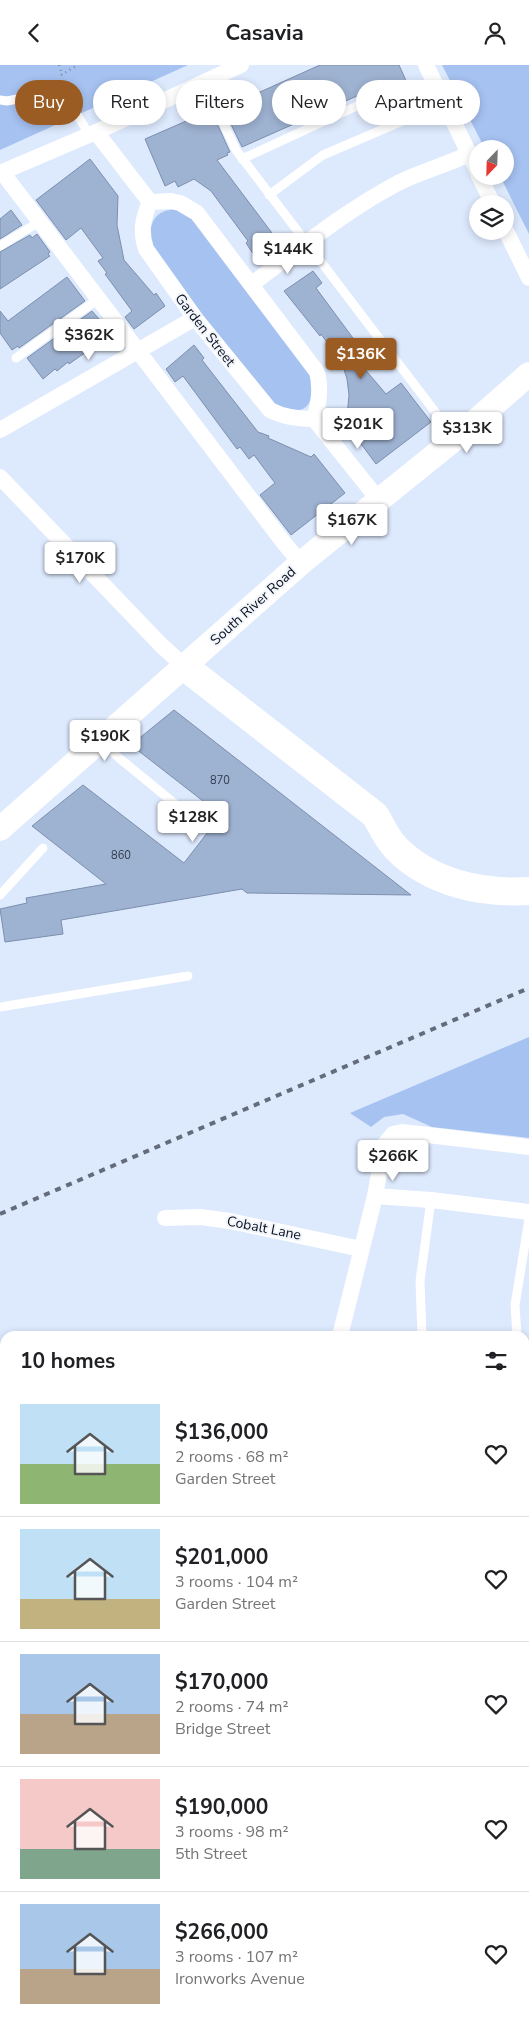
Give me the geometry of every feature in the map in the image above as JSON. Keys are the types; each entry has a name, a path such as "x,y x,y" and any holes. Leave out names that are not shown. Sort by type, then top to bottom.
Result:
{"highway":[{"path":"185,667 375,815 394,847 410,860 448,881 470,888 491,891 529,891"}],"main road":[{"name":"South River Road","path":"0,829 301,563 378,499 456,439 529,374"}],"street":[{"path":"208,80 241,65"},
{"path":"252,284 305,242 347,213 399,183 469,154 426,65"},
{"path":"176,95 1,173 301,563"},
{"path":"92,133 150,202 170,201 180,203 197,213 317,372 320,388 318,408 314,419 378,499"},
{"name":"Garden Street","path":"150,202 144,215 143,224 143,239 146,249 195,318 270,410 302,419 314,419"},
{"path":"510,240 529,278"},
{"path":"0,430 195,318"},
{"path":"0,477 161,645 185,667"},
{"path":"341,1331 375,1196 382,1150 386,1140 393,1134 402,1132 529,1147"},
{"path":"375,1196 431,1200 529,1212"},
{"name":"Cobalt Lane","path":"165,1218 200,1217 230,1221 362,1249"}],"lane":[{"path":"0,100 7,101 27,97 46,87 60,87 92,133"},
{"path":"242,159 356,106"},
{"path":"224,125 242,159 456,439"},
{"path":"269,195 323,155 393,125"},
{"path":"0,246 39,222"},
{"path":"16,358 98,299"},
{"path":"101,740 119,758 190,816"},
{"path":"0,895 43,848"},
{"path":"0,1007 188,976"},
{"path":"422,1331 420,1281 431,1200"},
{"path":"517,1331 515,1305 529,1219"}],"path":[{"path":"62,75 78,65"}],"shaded area":[{"path":"0,65 188,65 155,80 93,80 93,108 83,112 83,80 15,80 15,125 55,125 0,150"},
{"path":"442,65 529,65 529,234 514,204 514,195 510,195 504,185 514,185 514,140 480,140 473,125 480,125 480,80 450,80"},
{"path":"175,209 188,212 313,373 312,395 308,405 304,408 292,410 271,405 150,246 151,226 157,216 167,210"},
{"path":"529,1037 529,1138 432,1127 403,1114 384,1117 371,1127 350,1113"}],"building":[{"path":"320,65 399,65 406,80 356,80 356,96 346,101 346,80 287,80"},
{"path":"272,87 272,125 292,125 242,147 231,125 262,125 262,91"},
{"path":"177,125 218,125 230,152 227,153 228,155 217,160 275,237 274,240 254,255 246,243 248,241 211,191 194,179 178,187 175,181 165,186 145,139"},
{"path":"90,159 118,196 117,225 124,260 154,295 156,293 165,306 134,329 125,317 132,311 105,274 107,273 98,261 103,258 81,228 66,240 36,200"},
{"path":"11,210 22,225 0,239 0,219"},
{"path":"37,234 50,252 48,254 50,256 0,289 0,252 30,235 32,238"},
{"path":"313,271 322,283 316,288 361,349 359,350 368,362 363,367 386,394 401,383 431,422 376,464 347,425 351,421 347,417 349,395 342,363 321,334 320,336 284,291"},
{"path":"67,277 85,301 19,348 18,346 12,350 0,333 0,311 8,321"},
{"path":"92,311 105,326 97,332 103,340 69,364 68,362 57,371 55,369 43,379 27,358"},
{"path":"194,345 204,358 202,360 258,432 311,457 314,454 345,493 291,535 260,495 275,483 254,455 249,459 240,447 237,449 183,376 175,382 166,369"},
{"path":"174,710 411,895 247,893 242,889 61,920 63,934 5,942 0,909 27,903 26,898 106,884 32,826 83,785 184,863 221,815 131,745"}],"railway":[{"path":"0,1214 529,988"}]}
